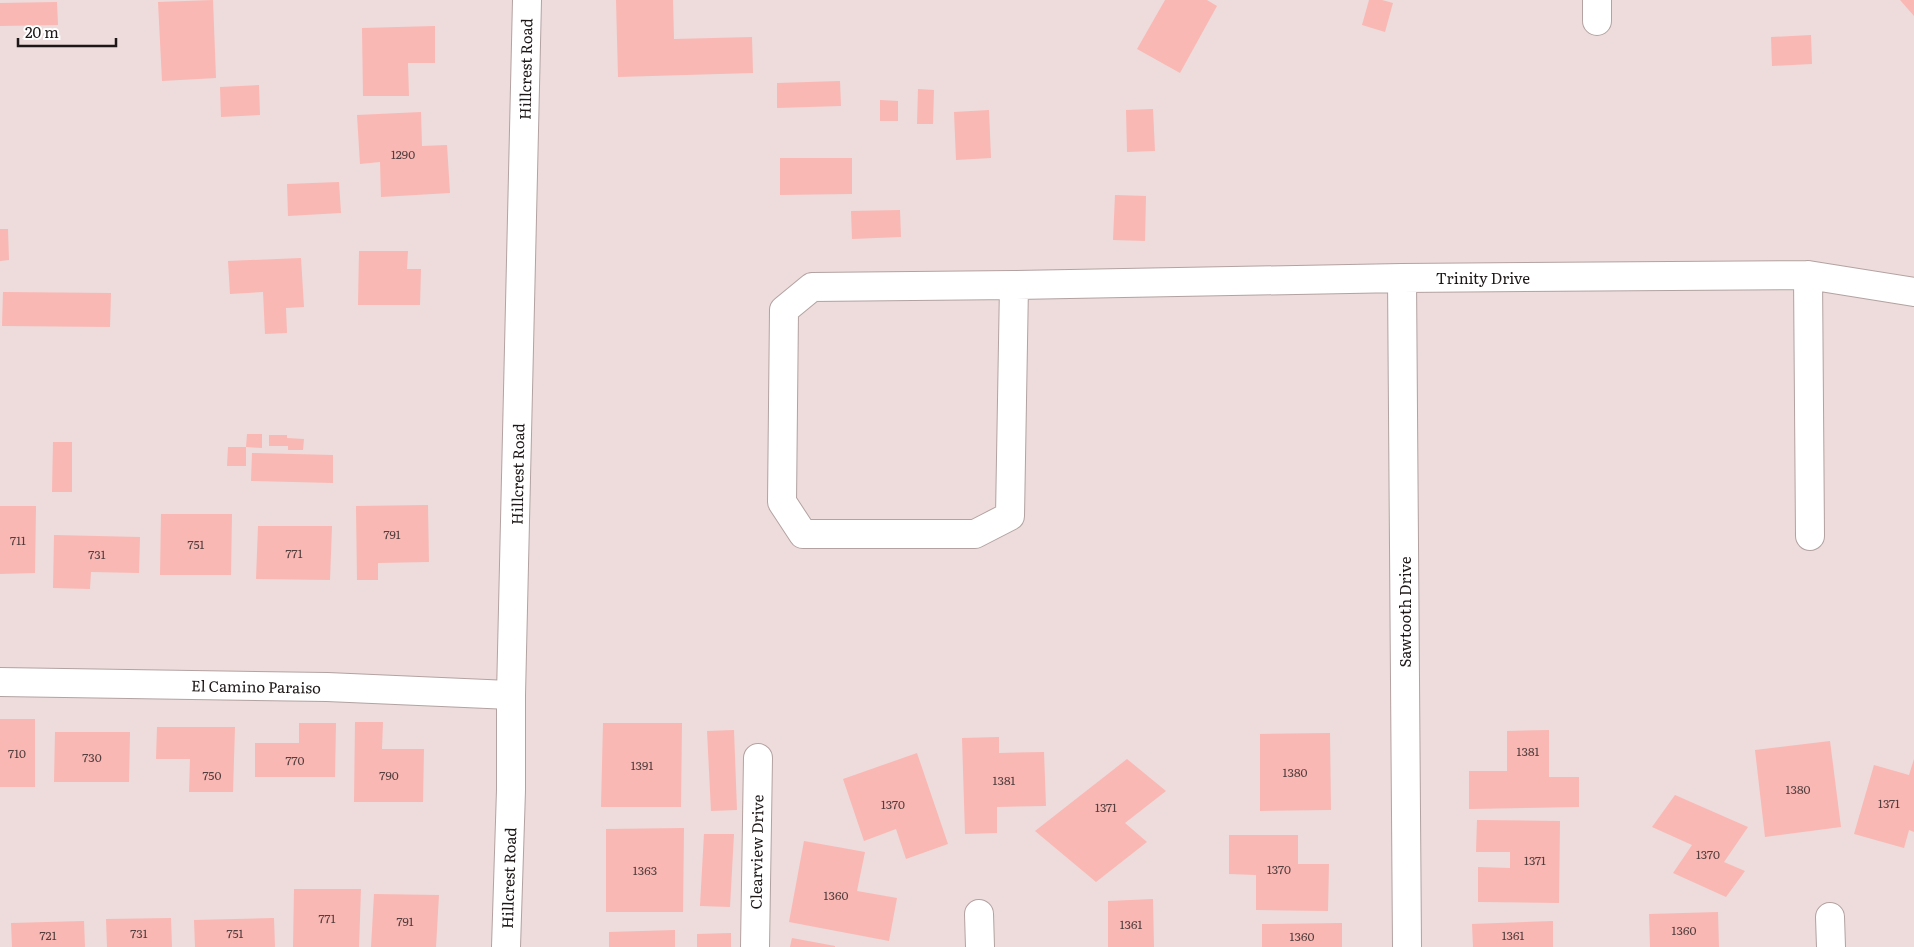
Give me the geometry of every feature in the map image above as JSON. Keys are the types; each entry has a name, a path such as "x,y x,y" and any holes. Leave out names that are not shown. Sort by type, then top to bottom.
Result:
{"street":[{"name":"Hillcrest Road","path":"506,947 511,790 511,696 527,0"},
{"name":"Trinity Drive","path":"1014,285 1010,516 975,534 803,534 782,502 784,310 812,287 1402,278 1808,275 1914,292"},
{"path":"1808,275 1810,536"},
{"name":"Sawtooth Drive","path":"1402,278 1407,947"},
{"name":"El Camino Paraiso","path":"0,682 327,687 511,696"},
{"name":"Clearview Drive","path":"755,947 758,758"},
{"path":"980,914 980,947"},
{"path":"1830,917 1831,947"}],"building":[{"path":"213,0 216,78 162,81 158,2"},
{"path":"616,0 673,0 674,39 752,37 753,73 618,77"},
{"path":"1165,0 1207,0 1217,6 1180,73 1137,49"},
{"path":"1369,0 1382,0 1393,3 1385,32 1362,25"},
{"path":"1900,0 1914,0 1914,16"},
{"path":"57,2 58,25 0,26 0,3"},
{"path":"435,26 435,63 408,63 409,96 363,96 362,28"},
{"path":"1811,35 1812,64 1772,66 1771,37"},
{"path":"840,81 841,106 777,108 777,83"},
{"path":"259,85 260,115 221,117 220,87"},
{"path":"918,89 934,90 933,124 917,124"},
{"path":"880,100 898,101 898,121 880,121"},
{"path":"1153,109 1155,151 1127,152 1126,110"},
{"path":"989,110 991,158 956,160 954,112"},
{"path":"421,112 422,146 447,145 450,193 381,197 380,162 360,164 357,115"},
{"path":"780,158 852,158 852,194 780,195"},
{"path":"339,182 341,213 288,216 287,184"},
{"path":"1115,195 1146,196 1145,241 1113,240"},
{"path":"900,210 901,237 852,239 851,211"},
{"path":"0,229 8,229 9,260 0,261"},
{"path":"359,251 408,251 407,269 421,269 420,305 358,305"},
{"path":"301,258 304,307 286,308 287,333 265,334 263,292 230,294 228,261"},
{"path":"3,292 111,293 110,327 2,326"},
{"path":"247,434 262,434 262,448 246,447"},
{"path":"269,435 287,435 287,438 304,439 303,450 288,450 288,446 269,446"},
{"path":"53,442 72,442 72,492 52,492"},
{"path":"228,447 246,447 246,466 227,466"},
{"path":"252,453 333,455 333,483 251,481"},
{"path":"428,505 429,562 378,563 378,580 357,580 356,506"},
{"path":"0,506 36,506 35,573 0,574"},
{"path":"161,514 232,514 231,575 160,575"},
{"path":"258,526 332,526 330,580 256,579"},
{"path":"54,535 140,537 139,573 91,572 90,589 53,588"},
{"path":"0,719 35,719 35,787 0,787"},
{"path":"355,722 383,722 382,749 424,749 423,802 354,802"},
{"path":"299,723 336,723 335,777 255,777 255,743 299,743"},
{"path":"603,723 682,723 681,807 601,807"},
{"path":"157,727 235,727 233,792 189,792 190,759 156,759"},
{"path":"734,730 737,810 711,811 707,731"},
{"path":"1549,730 1549,777 1579,777 1579,807 1469,809 1469,771 1507,771 1507,731"},
{"path":"55,732 130,732 129,782 54,782"},
{"path":"1330,733 1331,810 1260,811 1260,734"},
{"path":"999,737 999,753 1044,752 1046,806 997,807 997,833 965,834 962,738"},
{"path":"1830,741 1841,827 1765,837 1755,750"},
{"path":"917,753 948,844 906,859 896,829 864,841 843,779"},
{"path":"1127,759 1166,791 1125,823 1147,842 1096,882 1035,831"},
{"path":"1914,759 1914,832 1909,830 1904,848 1854,834 1874,765 1909,775"},
{"path":"1675,795 1748,827 1724,862 1745,871 1726,897 1673,873 1692,845 1652,827"},
{"path":"1477,820 1560,821 1559,903 1478,902 1478,867 1510,868 1510,852 1476,852"},
{"path":"684,828 683,912 606,912 606,829"},
{"path":"704,834 734,834 730,907 700,906"},
{"path":"1229,835 1298,835 1298,864 1329,864 1328,911 1256,910 1256,875 1229,874"},
{"path":"804,841 865,852 857,891 897,898 889,941 789,922"},
{"path":"294,889 361,889 359,947 293,947"},
{"path":"374,894 439,895 436,947 371,947"},
{"path":"1153,899 1154,947 1108,947 1108,901"},
{"path":"1718,912 1719,947 1650,947 1649,914"},
{"path":"171,918 172,947 107,947 106,919"},
{"path":"274,918 275,947 195,947 194,920"},
{"path":"84,921 85,947 12,947 11,923"},
{"path":"1553,921 1553,947 1473,947 1472,924"},
{"path":"1342,923 1342,947 1262,947 1262,924"},
{"path":"675,930 675,947 609,947 609,932"},
{"path":"731,933 731,947 697,947 697,934"},
{"path":"792,938 835,946 835,947 790,947"}]}
